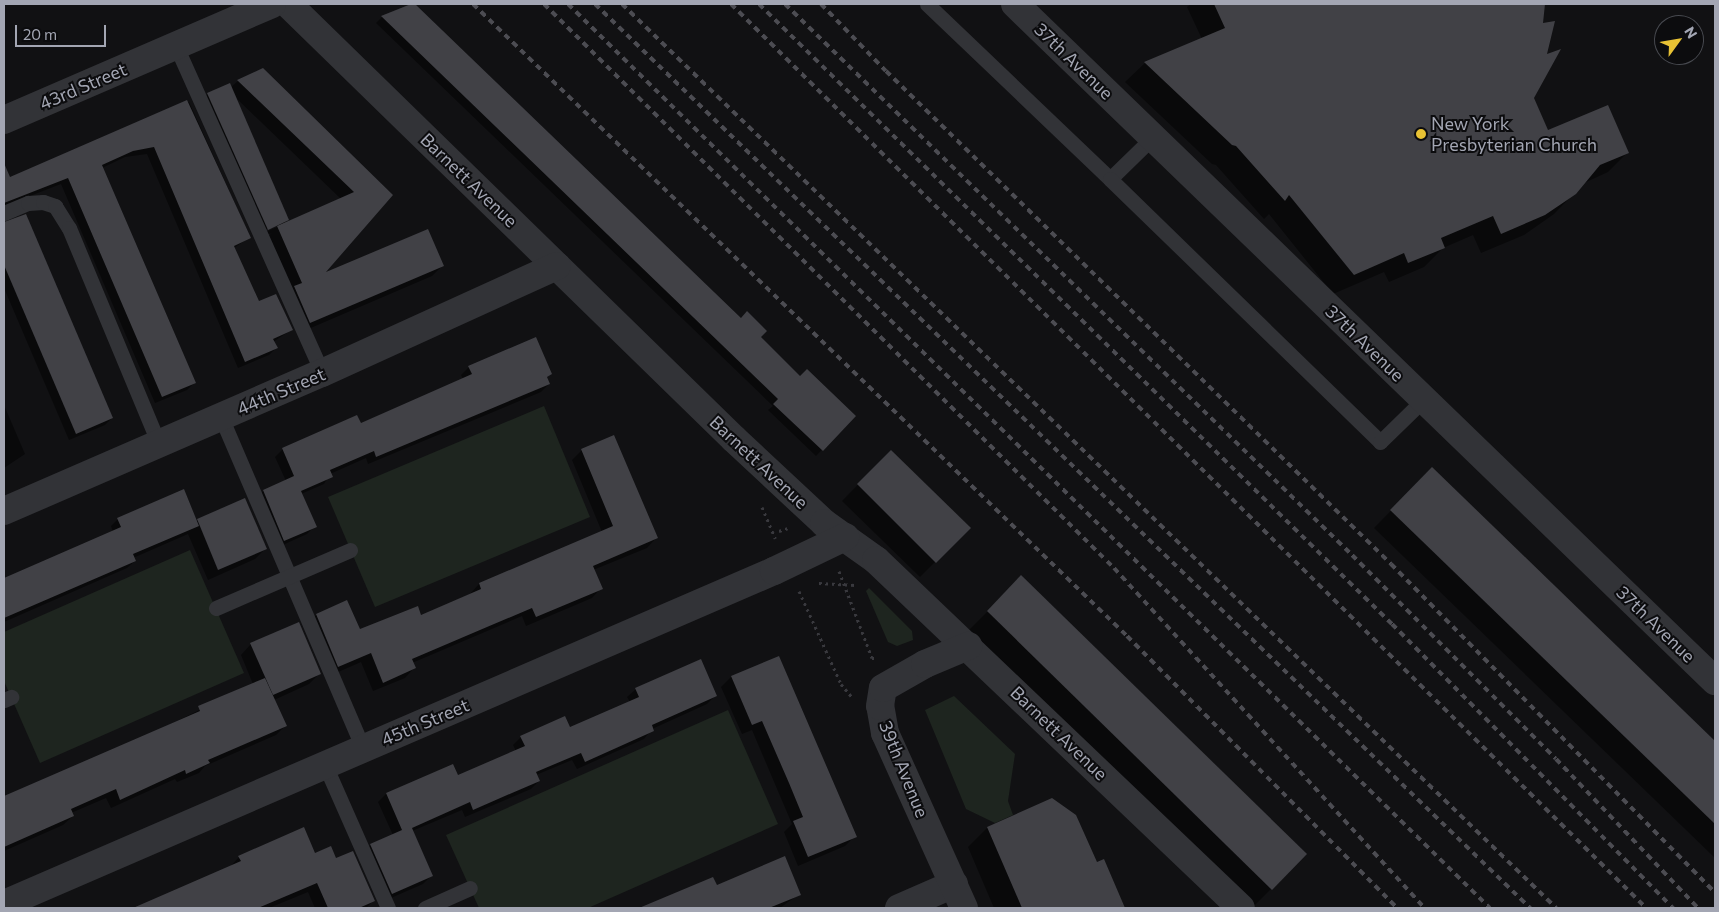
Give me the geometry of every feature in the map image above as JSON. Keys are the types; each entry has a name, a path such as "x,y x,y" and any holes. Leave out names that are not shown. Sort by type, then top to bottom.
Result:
{"street":[{"name":"43rd Street","path":"4,120 272,4"},
{"name":"Barnett Avenue","path":"288,4 734,439 824,523 876,560 1241,908"},
{"name":"37th Avenue","path":"1015,4 1715,681"},
{"name":"44th Street","path":"4,511 322,373 557,266"},
{"name":"45th Street","path":"4,904 774,571 844,538"},
{"name":"39th Avenue","path":"964,908 885,733 880,706 883,688 925,664 968,646"},
{"path":"899,908 954,884"}],"lane":[{"path":"927,4 1380,442 1423,400"},
{"path":"176,46 322,373"},
{"path":"1110,179 1153,137"},
{"path":"4,214 28,203 43,202 55,206 69,228 160,444"},
{"path":"221,417 363,749"},
{"path":"216,608 350,550"},
{"path":"325,765 388,908"},
{"path":"425,908 470,888"}],"path":[{"path":"836,566 872,658 882,658"},
{"path":"811,583 855,585"}],"shaded area":[{"path":"544,406 590,517 375,607 328,497"},
{"path":"190,550 244,673 40,763 4,681 4,632"},
{"path":"869,588 912,631 913,640 897,646 888,642 866,591"},
{"path":"954,696 1015,754 1008,801 1013,815 995,823 966,809 925,710"},
{"path":"728,710 778,824 588,908 479,908 446,835"}],"building":[{"path":"415,4 741,318 747,311 767,331 761,337 800,376 807,369 856,416 823,451 773,404 778,399 381,16"},
{"name":"New York Presbyterian Church","path":"1214,4 1545,4 1543,23 1555,21 1547,54 1561,49 1534,98 1548,130 1608,105 1629,153 1600,165 1576,194 1545,215 1501,234 1493,216 1441,238 1445,248 1408,263 1404,253 1354,275 1289,195 1285,201 1236,146 1232,145 1144,62 1225,28"},
{"path":"263,68 393,195 326,272 428,229 444,266 310,323 294,286 302,283 277,226 354,192 237,80"},
{"path":"230,83 289,220 268,230 207,93"},
{"path":"187,100 251,238 234,246 259,301 276,294 293,330 273,339 278,348 245,362 154,147 133,151 102,165 196,383 162,397 68,178 4,203 4,163 10,177"},
{"path":"26,214 113,418 76,434 4,265 4,222"},
{"path":"536,337 552,374 547,377 550,384 376,457 374,451 330,470 333,477 301,491 317,527 284,541 263,490 294,476 282,448 357,415 361,423 472,374 468,366"},
{"path":"614,435 658,538 593,566 603,589 536,617 532,608 412,659 416,668 383,683 371,653 338,667 316,614 347,600 360,629 418,606 421,615 481,589 479,583 613,526 581,449"},
{"path":"891,450 971,528 936,563 857,484"},
{"path":"1432,467 1715,741 1715,824 1390,510"},
{"path":"184,489 199,526 133,554 136,561 4,618 4,578 121,527 117,518"},
{"path":"245,498 267,549 218,570 197,519"},
{"path":"1021,575 1307,854 1272,890 987,611"},
{"path":"299,622 321,674 273,695 250,643"},
{"path":"779,656 857,837 808,857 793,821 803,817 789,783 762,721 752,725 731,676"},
{"path":"701,659 717,696 652,725 654,731 585,762 581,753 536,772 540,781 473,810 470,802 412,828 433,876 392,894 370,844 402,830 386,793 453,764 458,775 525,746 520,736 565,716 570,727 639,697 635,688"},
{"path":"265,678 287,726 208,760 210,763 186,774 185,770 120,800 116,789 71,809 74,816 4,847 4,796 200,711 198,706"},
{"path":"1052,798 1076,815 1097,862 1104,859 1125,908 1022,908 987,827"},
{"path":"304,827 315,853 331,846 336,858 353,851 375,901 359,908 328,908 317,883 258,908 133,908 241,861 238,856"},
{"path":"785,856 801,895 769,908 639,908 713,877 717,885"}],"railway":[{"path":"473,4 1127,636 1397,908"},
{"path":"544,4 1114,568 1425,908"},
{"path":"568,4 1490,908"},
{"path":"595,4 1530,908"},
{"path":"622,4 1556,908"},
{"path":"731,4 1646,908"},
{"path":"759,4 1392,624 1673,908"},
{"path":"785,4 1352,555 1556,759 1698,908"},
{"path":"821,4 886,71 1391,564 1715,892"}],"place":[{"name":"New York Presbyterian Church","path":"1421,134"}]}
